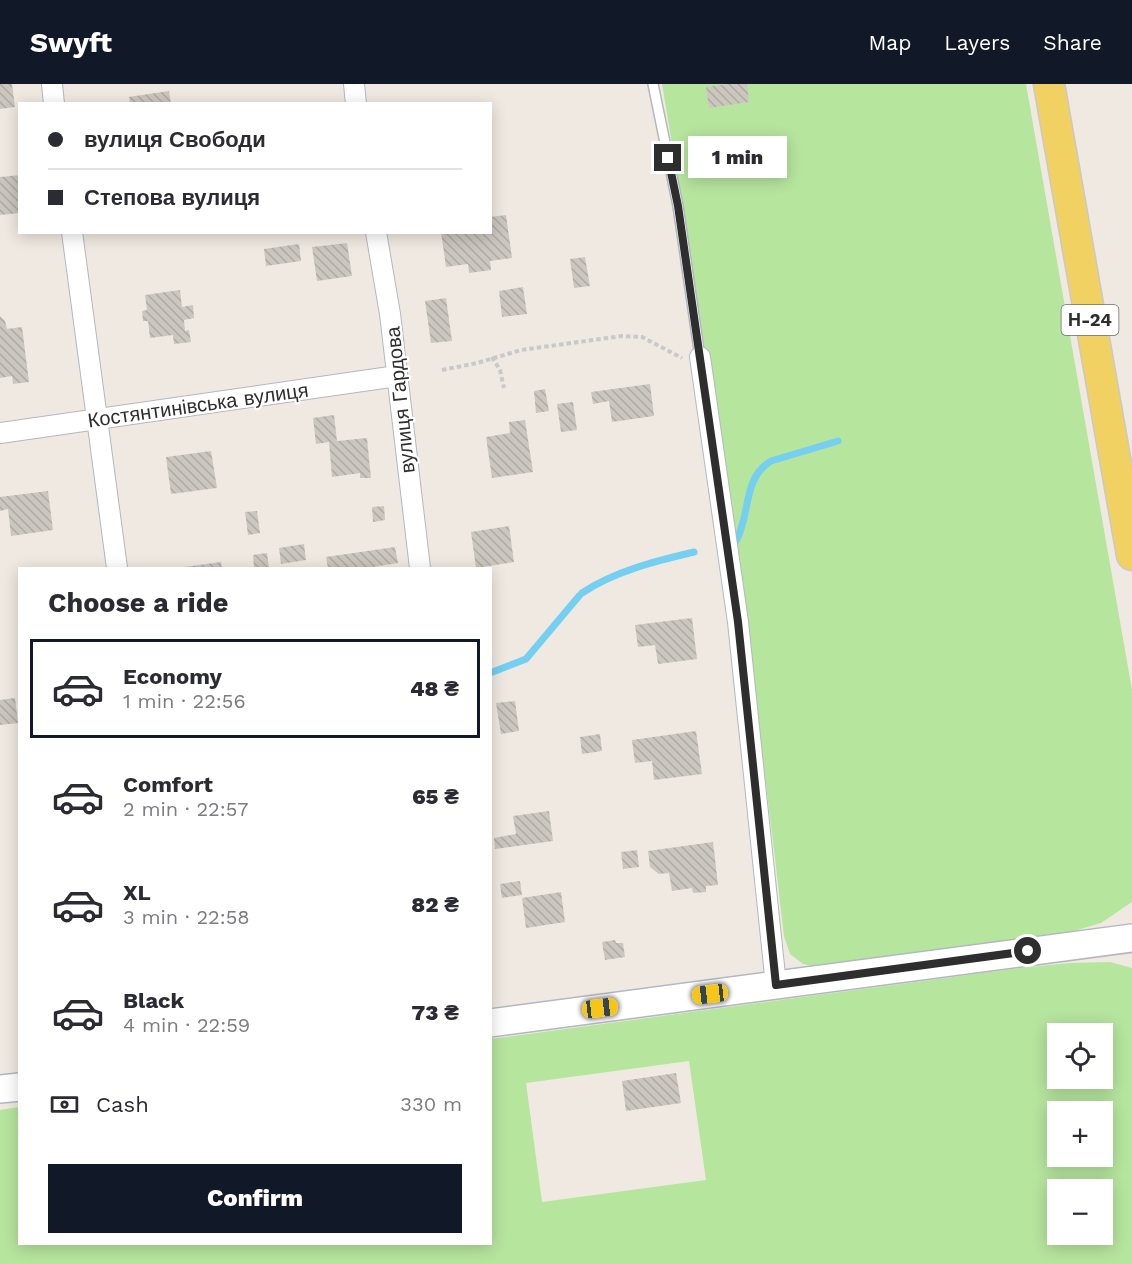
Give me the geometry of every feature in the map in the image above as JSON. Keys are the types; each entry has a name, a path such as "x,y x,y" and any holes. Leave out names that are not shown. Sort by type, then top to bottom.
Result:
{"main road":[{"name":"Н-24","path":"1049,84 1132,555"}],"street":[{"path":"52,84 54,102"},
{"path":"354,84 357,102"},
{"path":"72,234 117,567"},
{"name":"вулиця Гардова","path":"376,234 385,279 420,567"},
{"path":"700,357 738,622 776,985"},
{"name":"Костянтинівська вулиця","path":"0,433 397,376"},
{"path":"492,1023 1132,938"},
{"path":"0,1089 18,1087"}],"lane":[{"path":"653,84 678,206 700,357"}],"path":[{"path":"442,370 477,363 521,350 632,336 642,337 678,357 700,357"},
{"path":"492,357 500,370 504,388"}],"green space":[{"path":"662,84 1026,84 1132,690 1132,902 1101,923 1074,931 884,960 815,967 803,964 790,954 784,936 729,509"},
{"path":"1110,962 1132,968 1132,1264 0,1264 0,1110 18,1107 18,1245 492,1245 492,1039 1019,968","holes":["689,1061 706,1180 542,1202 526,1083"]}],"building":[{"path":"0,84 12,84 15,107 0,109"},
{"path":"747,84 749,102 709,108 706,87"},
{"path":"169,91 171,102 130,102 129,97"},
{"path":"18,175 18,213 0,215 0,177"},
{"path":"506,215 512,258 490,261 491,270 469,273 468,264 446,267 441,234 492,234 492,217"},
{"path":"347,243 352,276 317,281 312,247"},
{"path":"299,244 301,261 266,266 264,249"},
{"path":"585,257 590,286 574,288 570,259"},
{"path":"523,287 527,314 502,317 499,291"},
{"path":"180,290 182,307 193,305 194,318 184,320 185,331 189,330 191,342 174,344 173,335 150,338 148,321 143,321 142,311 147,310 145,295"},
{"path":"446,298 452,341 431,343 425,301"},
{"path":"0,316 5,321 7,329 22,327 29,382 13,384 12,376 0,378"},
{"path":"650,384 654,416 612,422 609,401 593,404 591,392"},
{"path":"545,389 549,411 536,413 534,391"},
{"path":"573,402 577,430 561,432 557,404"},
{"path":"334,415 337,441 367,438 371,478 360,478 360,473 332,477 329,442 316,444 313,418"},
{"path":"525,420 533,472 492,478 486,437 510,433 509,422"},
{"path":"211,451 217,488 171,494 166,457"},
{"path":"48,491 53,530 11,536 8,509 0,511 0,497"},
{"path":"384,506 385,520 373,522 372,507"},
{"path":"257,511 260,533 248,535 245,512"},
{"path":"509,526 514,562 476,567 471,532"},
{"path":"304,544 306,560 281,564 279,548"},
{"path":"395,547 398,563 373,567 328,567 326,557"},
{"path":"267,553 269,567 254,567 253,555"},
{"path":"221,562 222,567 184,567"},
{"path":"692,618 697,659 658,664 655,645 638,647 635,625"},
{"path":"15,698 18,723 0,725 0,700"},
{"path":"515,701 519,731 501,734 496,703"},
{"path":"696,731 702,774 654,780 652,761 635,763 632,740"},
{"path":"600,734 602,751 582,754 580,737"},
{"path":"549,811 553,841 495,849 494,838 516,834 513,816"},
{"path":"713,842 718,885 706,886 706,892 693,893 692,888 672,891 669,873 659,874 650,867 648,851"},
{"path":"637,850 639,867 623,869 621,852"},
{"path":"520,881 522,895 502,898 500,884"},
{"path":"561,892 565,922 526,928 522,898"},
{"path":"615,940 616,943 623,943 625,957 605,960 602,942"},
{"path":"676,1073 681,1103 626,1111 622,1081"}],"waterway":[{"path":"736,541 741,531 751,487 762,468 771,461 838,441"},
{"path":"582,593 622,573 694,552"},
{"path":"492,672 526,659 579,596"}],"route":[{"path":"668,158 678,206 738,622 776,985 1028,951"}]}
